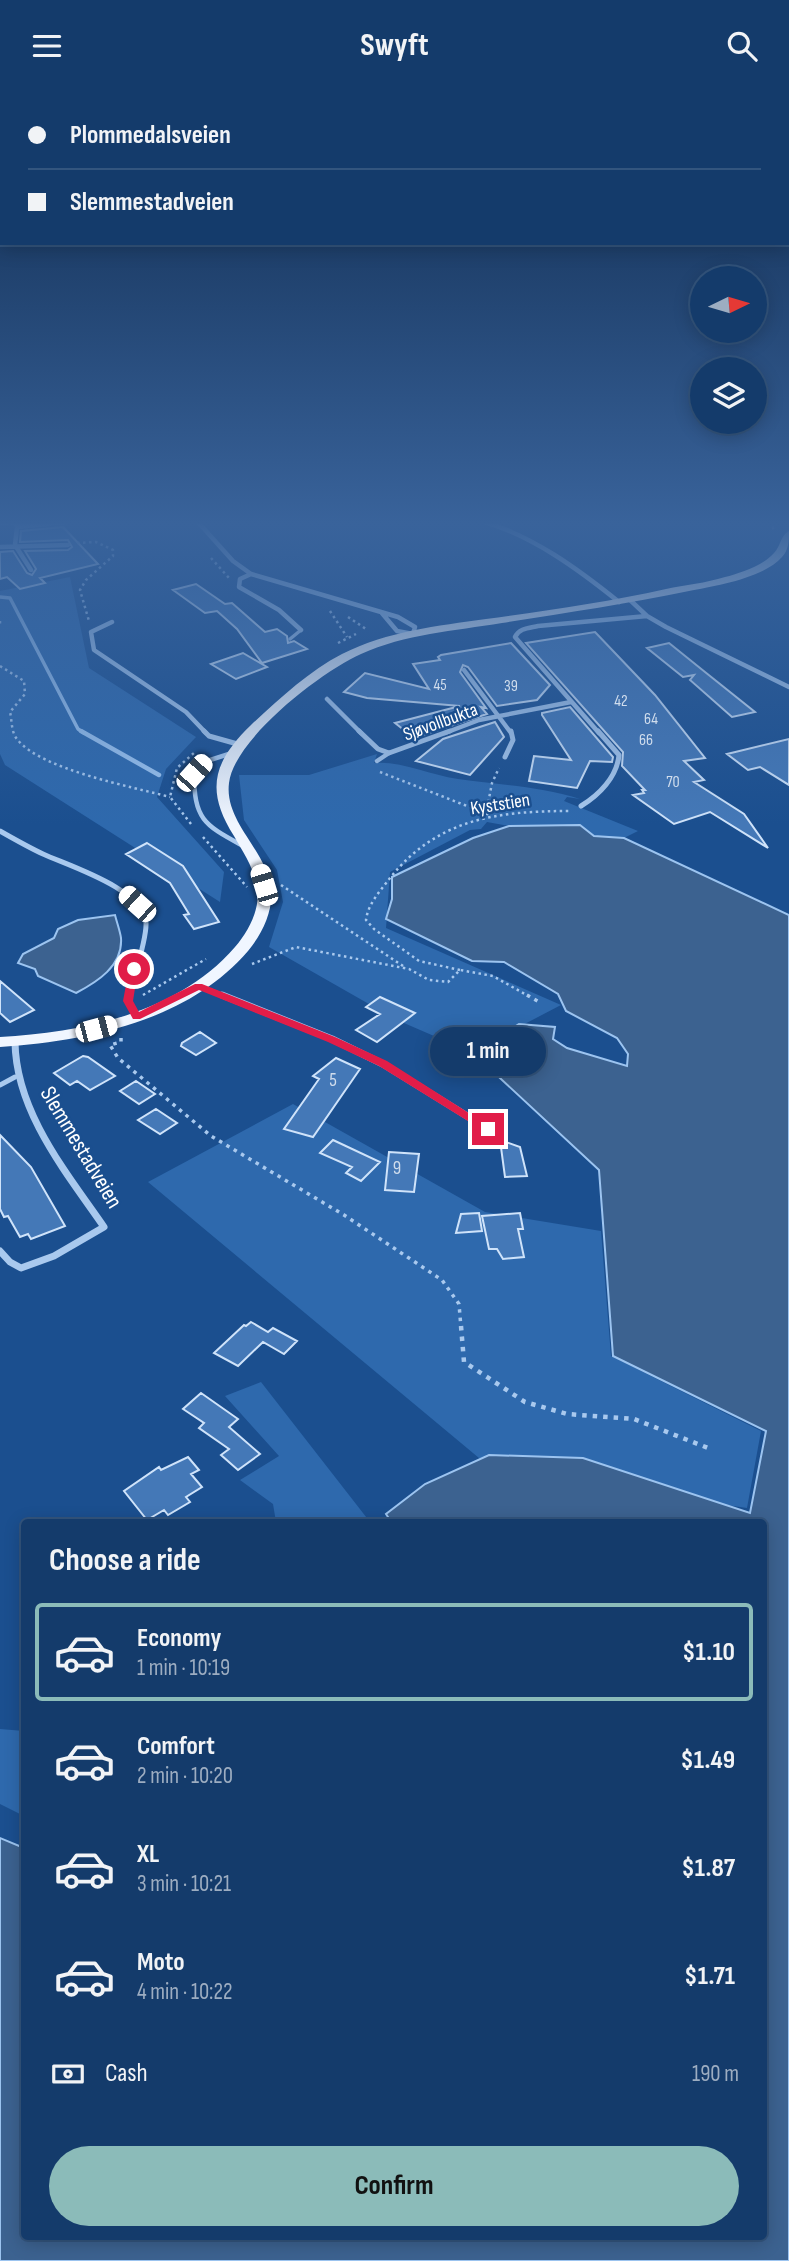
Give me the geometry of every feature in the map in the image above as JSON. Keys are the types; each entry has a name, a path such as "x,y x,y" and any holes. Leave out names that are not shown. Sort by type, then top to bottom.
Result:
{"main road":[{"name":"Slemmestadveien","path":"7,1042 64,1037 137,1017 199,986 230,963 256,929 264,898 259,871 226,810 222,792 225,770 238,748 310,679 321,665 341,649 397,631 479,622"},
{"name":"Slemmestadveien","path":"310,679 355,652 414,631"}],"street":[{"path":"111,622 92,632 90,641 94,650 186,712 209,736 238,748"},
{"path":"292,622 301,631"},
{"path":"390,622 397,631"},
{"path":"408,622 414,631"},
{"path":"566,622 518,631 515,637 571,702 595,725 620,758 598,793 581,806"},
{"path":"660,622 789,687"},
{"name":"Sjøvollbukta","path":"464,670 513,736 505,757"},
{"name":"Sjøvollbukta","path":"327,699 378,749 389,753 400,751 443,732 500,715 571,702"},
{"path":"0,831 126,894 144,912 146,924 128,1001 137,1017"},
{"path":"199,986 332,1039 383,1064 488,1129"},
{"name":"Slemmestadveien","path":"0,1251 10,1262 21,1268 40,1264 104,1227 50,1144 15,1077 7,1042"}],"lane":[{"path":"290,639 301,631"},
{"path":"238,748 204,762 194,773 194,801 213,829 246,847"},
{"path":"377,761 389,753"},
{"path":"0,1085 15,1077"}],"path":[{"path":"89,622 92,632"},
{"path":"338,622 347,637"},
{"path":"0,666 24,681 25,694 10,712 16,737 36,755 170,797 194,827"},
{"path":"170,797 177,768 194,753 220,740"},
{"path":"377,761 376,767 384,775 489,815 492,783 505,757"},
{"name":"Kyststien","path":"541,1003 494,976 419,961 374,929 366,920 367,908 397,867 424,842 477,817 525,810 576,811 581,806"},
{"path":"203,837 247,887 248,893"},
{"path":"259,871 409,969"},
{"name":"Kyststien","path":"245,969 254,962 296,947 409,969 429,980 449,982 460,970"},
{"path":"128,1001 173,980 208,958"},
{"path":"116,1024 121,1032 121,1041 110,1045 118,1058 211,1136 344,1215 442,1280 459,1304 464,1362 525,1402 567,1414 634,1419 708,1448"}],"shaded area":[{"path":"0,622 79,622 89,668 196,737 166,769 157,797 224,872 220,902 5,765 0,754"},
{"path":"377,754 374,763 395,764 447,777 535,789 580,799 567,797 564,801 638,831 624,838 594,836 579,825 509,826 487,822 481,829 470,830 390,872 386,928 561,1005 471,1052 397,1020 269,947 283,902 277,870 244,820 239,775 309,775"},
{"path":"580,825 594,836 624,838 789,915 789,2261 0,2261 0,1838 21,1847 21,2240 767,2240 767,1519 389,1519 386,1514 425,1484 489,1455 583,1458 750,1513 766,1431 613,1356 599,1170 473,1053 519,1024 555,1027 553,1039 567,1048 627,1066 628,1054 617,1038 566,1011 558,994 504,962 472,961 386,919 392,899 392,877 473,838 509,826"},
{"path":"115,915 121,938 118,957 100,978 76,993 38,976 35,969 18,963 23,954 54,938 58,929 78,920"},
{"path":"293,1104 485,1212 601,1231 611,1356 761,1431 747,1508 511,1474 503,1478 148,1182"},
{"path":"261,1382 368,1519 276,1519 273,1504 240,1480 279,1456 225,1396"},
{"path":"0,1729 21,1731 21,1814 0,1804"}],"building":[{"path":"230,622 254,622 265,632 277,629 287,636 288,643 294,641 307,649 262,663"},
{"path":"595,632 655,695 705,758 684,761 704,780 694,782 744,814 768,848 710,812 674,824 633,795 644,793 642,790 645,790 622,766 623,752 526,643"},
{"path":"511,643 550,685 537,700 497,706 468,667 463,665 460,672 486,708 481,707 487,714 414,738 395,723 460,706 367,698 344,692 365,673 429,689 413,664 440,660 438,657 441,655"},
{"path":"669,643 755,712 732,717 690,680 694,675 683,677 647,648"},
{"path":"243,653 267,667 236,679 211,664"},
{"path":"570,707 613,757 612,762 590,761 577,788 529,781 534,756 571,760 542,715"},
{"path":"495,722 504,737 470,775 416,761 443,739"},
{"path":"789,739 789,785 760,767 748,770 727,754"},
{"path":"147,843 183,866 219,922 194,929 184,915 189,914 170,883 126,854"},
{"path":"0,981 34,1010 10,1022 0,1013"},
{"path":"380,997 415,1013 377,1042 356,1030 380,1014 366,1007"},
{"path":"200,1032 216,1043 196,1055 181,1046 182,1043"},
{"path":"83,1056 115,1076 90,1090 77,1081 70,1085 54,1073"},
{"path":"336,1058 360,1069 313,1137 284,1129 319,1079 313,1076"},
{"path":"136,1081 155,1094 139,1104 120,1091"},
{"path":"156,1109 177,1123 160,1134 138,1120"},
{"path":"0,1135 31,1167 65,1226 31,1239 28,1234 20,1237 8,1216 4,1217 0,1209"},
{"path":"333,1140 380,1162 361,1181 346,1173 352,1167 320,1153"},
{"path":"500,1140 520,1147 527,1176 505,1177"},
{"path":"389,1152 419,1154 414,1192 385,1190"},
{"path":"479,1213 482,1231 456,1233 461,1214"},
{"path":"520,1213 523,1229 518,1229 524,1257 503,1259 497,1249 489,1249 482,1216"},
{"path":"251,1322 268,1332 273,1328 297,1341 284,1354 263,1342 238,1366 214,1353 244,1325"},
{"path":"201,1393 238,1419 229,1427 260,1454 238,1470 221,1455 229,1449 199,1428 204,1423 183,1409"},
{"path":"188,1457 199,1470 191,1474 202,1487 186,1497 190,1502 168,1515 164,1510 146,1519 124,1491 159,1467 161,1470"}],"waterway":[{"path":"23,622 81,731"},
{"path":"81,731 159,775"}],"route":[{"path":"134,969 128,1001 137,1017 199,986 332,1039 383,1064 488,1129"}]}
